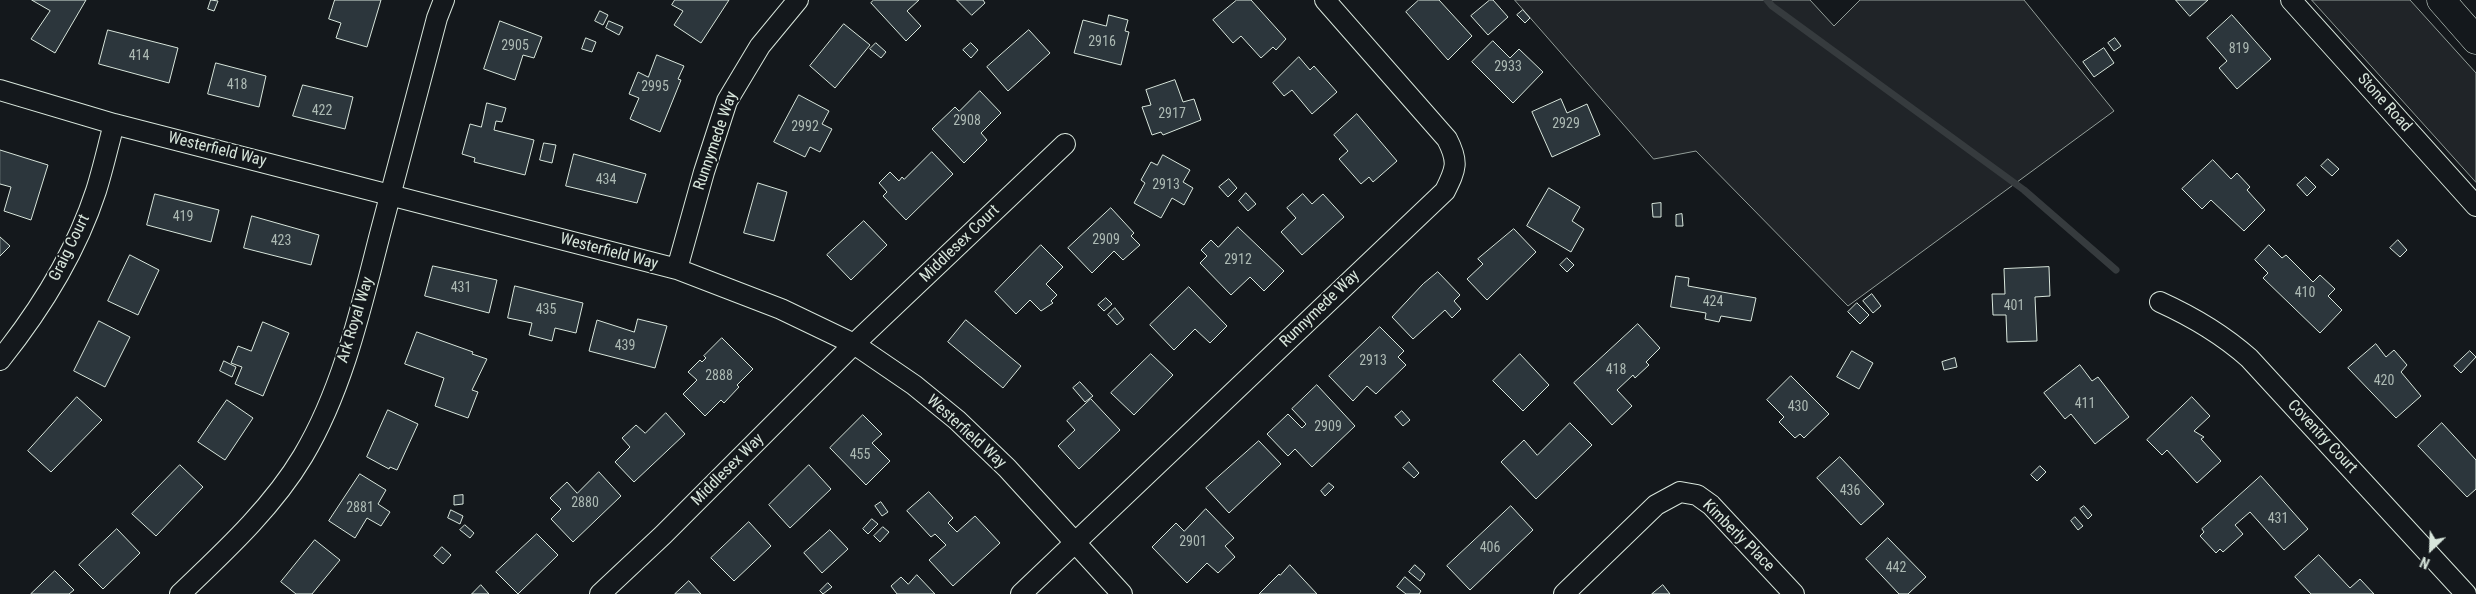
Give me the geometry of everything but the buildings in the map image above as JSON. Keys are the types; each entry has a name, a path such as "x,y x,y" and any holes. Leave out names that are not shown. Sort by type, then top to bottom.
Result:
{"highway":[{"path":"2441,0 2476,40"}],"street":[{"name":"Ark Royal Way","path":"180,594 238,537 273,498 304,456 325,412 344,361 444,0"},
{"name":"Runnymede Way","path":"677,270 704,172 727,101 760,46 798,0"},
{"name":"Runnymede Way","path":"1021,594 1444,191 1455,172 1456,164 1447,139 1325,0"},
{"name":"Stone Road","path":"2291,0 2476,206"},
{"name":"Westerfield Way","path":"0,90 114,124 390,194 677,270 781,309 854,344 914,385 957,420 1007,468 1122,594"},
{"name":"Graig Court","path":"0,360 30,324 57,278 74,243 96,192 114,124"},
{"name":"Middlesex Court","path":"854,344 1065,144"},
{"name":"Coventry Court","path":"2160,302 2196,318 2250,358 2466,594"},
{"name":"Middlesex Way","path":"600,594 663,535 854,344"},
{"name":"Kimberly Place","path":"1564,594 1656,505 1680,492 1697,495 1711,505 1794,594"}],"shaded area":[{"path":"1515,0 1810,0 1834,26 1860,0 2024,0 2114,111 1848,306 1696,151 1654,159"},
{"path":"2312,0 2410,0 2476,73 2476,182"}],"waterway":[{"path":"1767,0 1772,6 2024,190 2116,270"}]}
